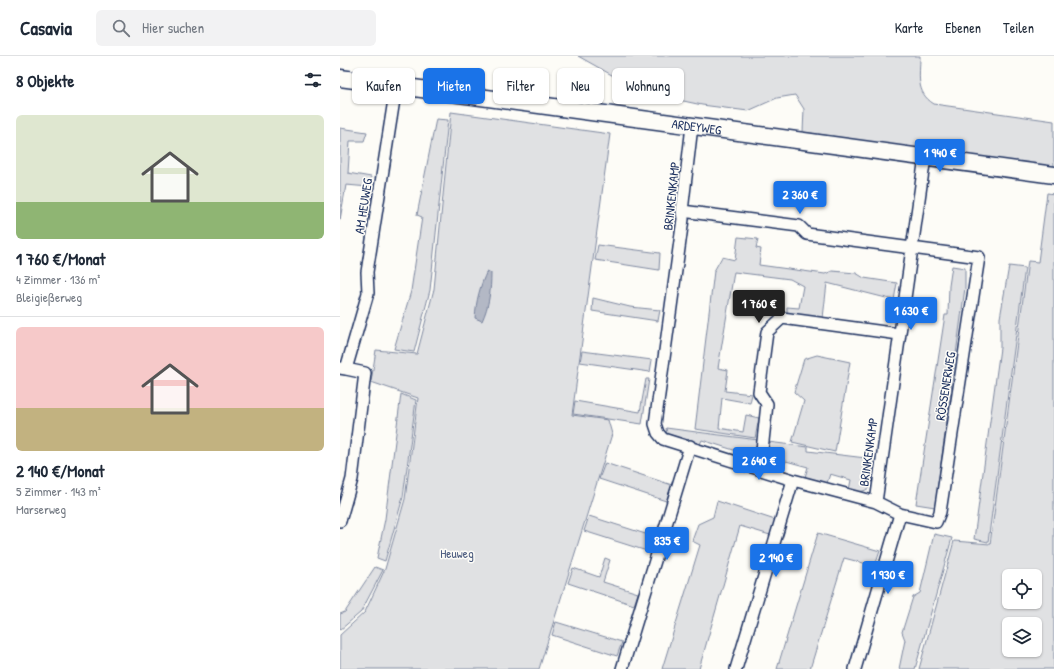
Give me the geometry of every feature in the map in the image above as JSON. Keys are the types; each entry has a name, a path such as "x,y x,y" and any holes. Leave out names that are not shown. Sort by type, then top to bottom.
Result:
{"main road":[{"name":"ARDEYWEG","path":"340,78 352,80"},
{"name":"ARDEYWEG","path":"415,90 1054,175"}],"street":[{"name":"AM HEUWEG","path":"343,368 368,293 367,272 393,104"},
{"name":"BRINKENKAMP","path":"692,126 682,211 683,219 655,424 658,433 663,439 690,446 794,480 876,502 908,268 913,248 925,157"},
{"path":"682,211 799,226 807,234 913,248"},
{"name":"RÖSSENERWEG","path":"876,502 900,514 936,522 940,512 979,257 913,248"},
{"path":"760,469 767,404 759,392 767,332 782,318 899,334"},
{"path":"340,521 352,479 365,373 343,368"},
{"path":"622,669 690,446"},
{"path":"736,669 794,480"},
{"path":"855,669 900,514"}],"green space":[{"path":"578,56 920,56 919,77 921,89 928,99 934,104 1054,121 1054,168 803,132 804,109 795,95 777,98 748,111 702,105 684,101 684,68 612,68 612,75 604,71 604,68 599,68"},
{"name":"Heuweg","path":"451,112 610,134 572,415 608,420 612,434 539,669 340,669 340,635 365,612 385,569 405,499 418,398 371,382 376,350 417,354 434,289"},
{"path":"436,119 448,120 430,290 414,352 394,349 411,291 422,217 417,215"},
{"path":"340,128 367,132 364,141 350,141 348,173 371,177 369,187 346,185 340,220"},
{"path":"1047,193 1054,194 1054,669 919,669 954,541 990,544 1028,261 1038,262"},
{"path":"738,237 758,239 756,248 761,249 759,265 825,274 832,271 856,273 864,278 897,283 894,300 827,283 823,318 787,313 787,307 799,308 803,286 790,279 734,272 718,368 728,370 725,391 752,394 750,403 722,398 719,428 743,432 746,415 759,418 755,438 695,429 714,271 722,257 735,260"},
{"path":"598,245 660,253 659,270 595,260"},
{"path":"952,266 965,268 965,288 935,507 916,504 945,315 948,315 949,286"},
{"path":"1009,266 1025,268 988,542 974,539 1000,348 1000,318"},
{"path":"593,298 630,307 660,310 658,321 592,311"},
{"path":"582,351 652,360 650,372 580,362"},
{"path":"817,355 850,362 835,452 792,442 804,401 794,392 804,359"},
{"path":"646,379 649,379 642,424 573,414 575,401 640,412"},
{"path":"401,394 416,400 403,497 385,561 377,558 385,519"},
{"path":"666,428 758,440 755,452 749,458 739,456 740,452 702,440 700,444 667,434"},
{"path":"768,442 808,447 808,451 874,459 870,487 860,492 849,490 851,480 830,474 827,483 805,477 808,467 786,461 782,470 773,467 767,461"},
{"path":"605,463 672,485 666,501 599,479"},
{"path":"717,501 775,520 770,535 740,526 699,669 662,669 700,545 692,541 698,524 713,517"},
{"path":"589,516 655,537 650,552 584,531"},
{"path":"818,533 880,551 875,566 844,558 810,669 777,669"},
{"path":"934,534 952,538 915,669 899,669 905,640 902,632 913,597 920,593"},
{"path":"605,558 610,560 603,582 638,593 634,605 568,583 573,568 599,577"},
{"path":"375,567 383,570 361,612 340,630 340,614 345,612"},
{"path":"556,622 622,642 617,656 552,635"}],"shaded area":[{"path":"487,271 491,273 490,292 488,304 482,321 475,318 476,306 482,282"}]}
